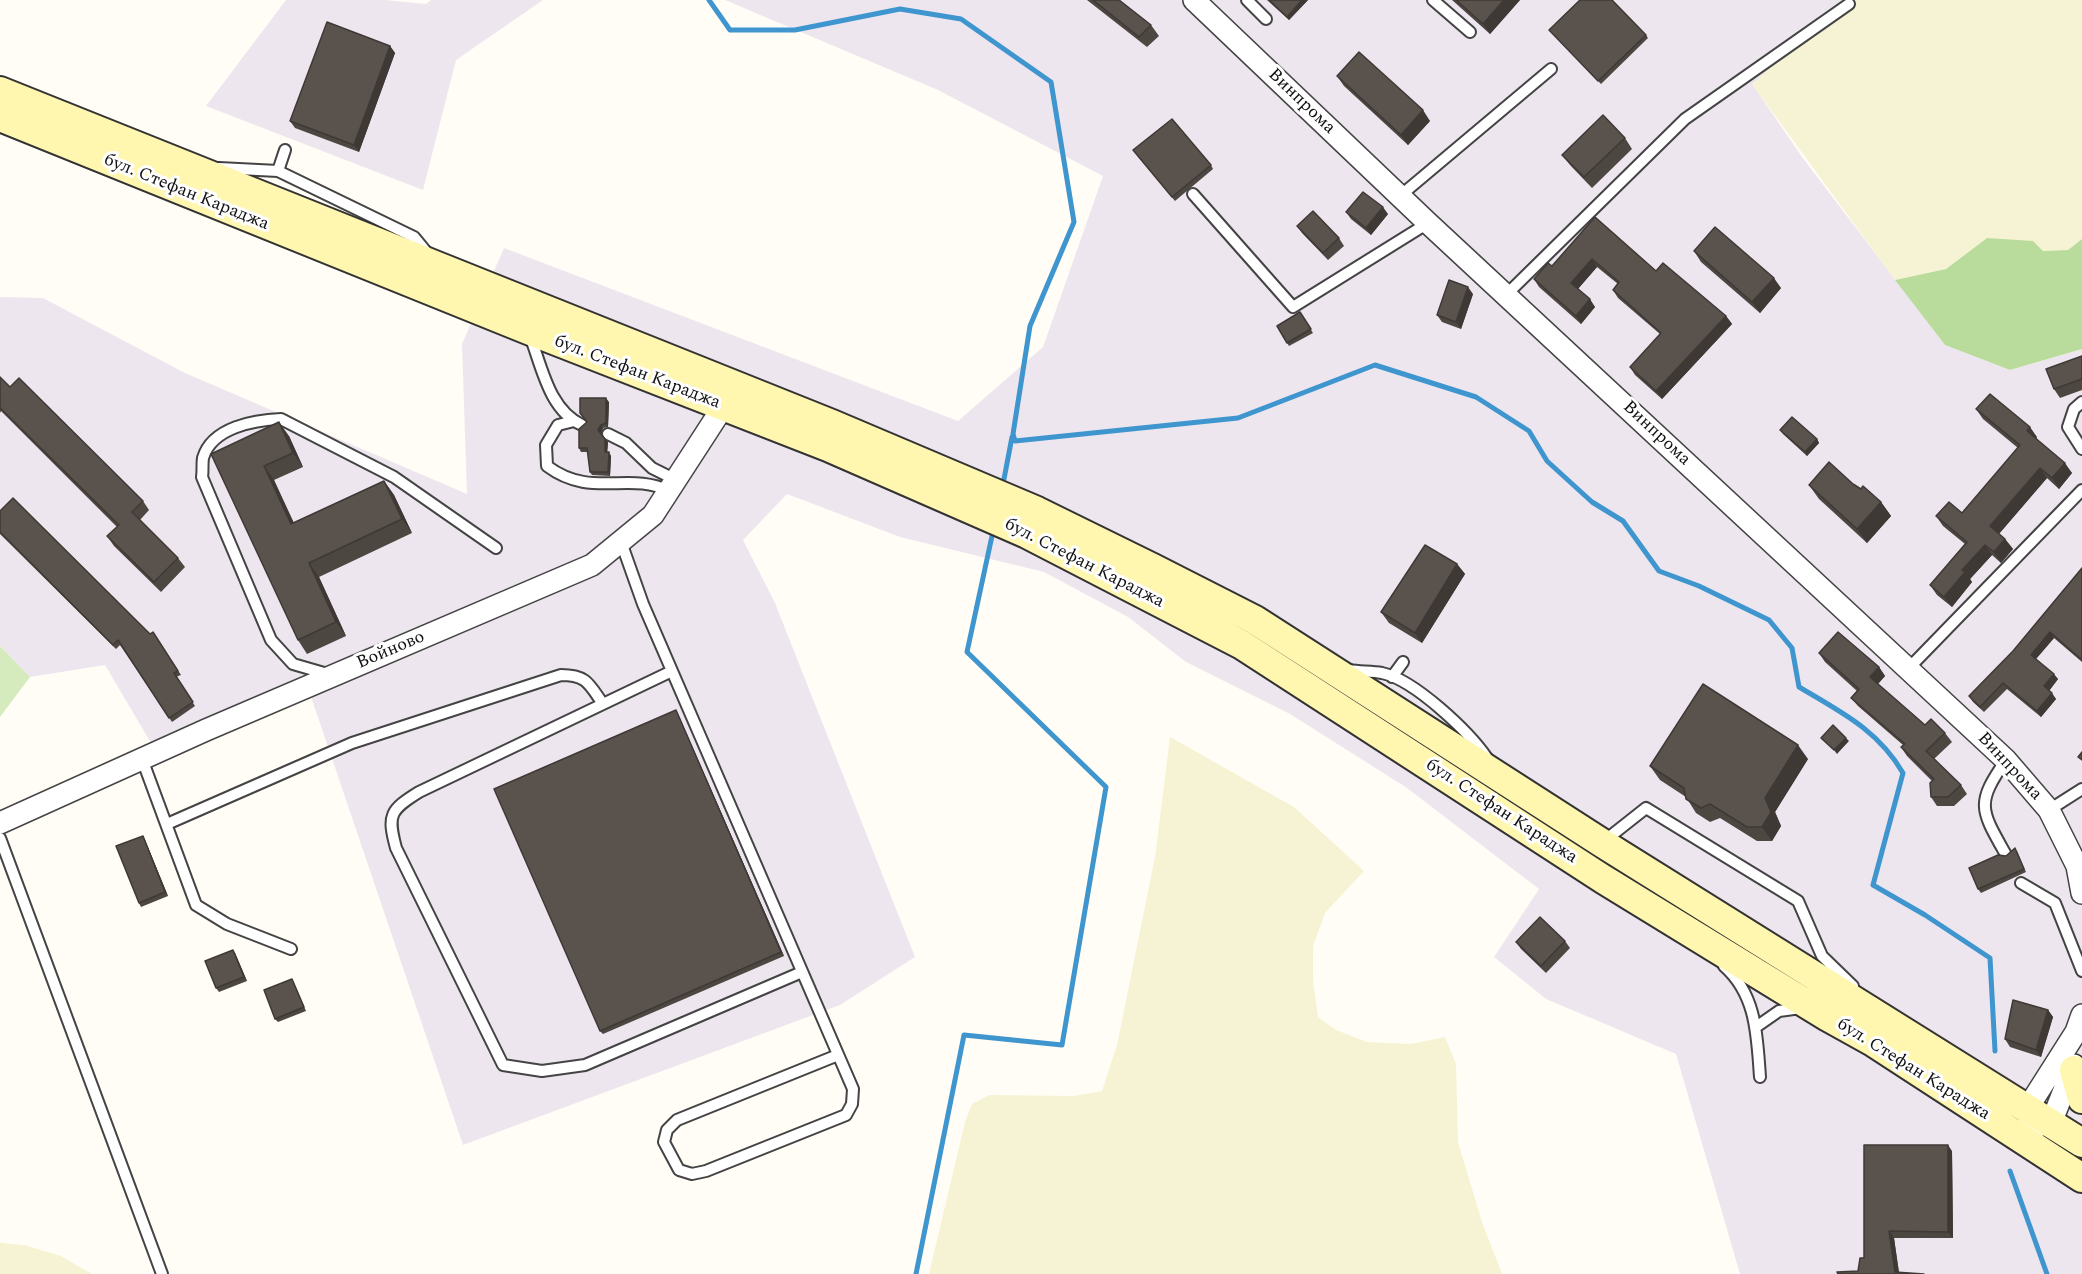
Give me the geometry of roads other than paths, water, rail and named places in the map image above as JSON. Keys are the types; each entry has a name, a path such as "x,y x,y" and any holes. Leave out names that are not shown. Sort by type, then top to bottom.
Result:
{"main road":[{"name":"бул. Стефан Караджа","path":"0,91 438,266 726,394 828,447 1027,534 1242,645 1603,879 1828,1017 1873,1042 2079,1176"},
{"name":"бул. Стефан Караджа","path":"0,117 528,330 726,394 1037,511 1255,620 1602,843 1885,1018 2036,1120 2082,1143"},
{"path":"2074,1070 2082,1099"}],"street":[{"name":"Винпрома","path":"1194,0 1428,223 2006,760 2049,810 2079,864 2082,893"},
{"name":"Войново","path":"0,823 142,759 592,566 652,515 726,394"},
{"path":"1997,1123 2036,1120 2074,1070 2079,1023"},
{"path":"2079,1023 2036,1120 2043,1146 2079,1176"}],"lane":[{"path":"1246,0 1266,19"},
{"path":"1433,0 1470,32"},
{"path":"1506,295 1685,119 1849,4"},
{"path":"1400,196 1551,69"},
{"path":"278,171 285,150"},
{"path":"188,168 278,171 414,237 438,266"},
{"path":"1193,195 1293,308 1428,223"},
{"path":"528,330 553,396 561,410 578,423 558,425 546,445 547,466 562,478 590,484 672,485"},
{"path":"2082,402 2074,409 2068,427 2082,449"},
{"path":"334,676 293,664 271,640 202,477 204,456 230,428 260,420 281,419 394,477 496,548"},
{"path":"608,434 626,443 672,485"},
{"path":"1909,668 2082,490"},
{"path":"621,542 643,604 853,1089 852,1104 846,1115 706,1171 692,1174 679,1170 664,1142 667,1130 677,1120 838,1055"},
{"path":"1392,677 1403,662"},
{"path":"1322,663 1363,673 1382,673 1426,697 1475,740 1501,778"},
{"path":"672,671 419,792 398,805 390,825 396,848 503,1065 542,1071 585,1065 802,972"},
{"path":"167,824 352,743 561,675 575,675 586,680 603,704"},
{"path":"142,759 196,905 227,924 291,949"},
{"path":"2005,853 1984,816 1988,786 2006,760"},
{"path":"2049,810 2082,789"},
{"path":"1602,843 1646,808 1798,902 1822,956 1885,1018"},
{"path":"0,838 162,1274"},
{"path":"2021,883 2055,903 2082,971"},
{"path":"1672,920 1731,972 1742,986 1756,1027 1760,1077"},
{"path":"1756,1027 1779,1011 1794,1007 1828,1017"}],"waterway":[{"path":"709,0 730,30 795,30 900,9 961,19 1051,82 1074,222 1030,326 1013,434 1015,441 1238,418 1375,365 1476,397 1529,431 1547,461 1592,502 1623,521 1659,571 1699,586 1769,620 1792,648 1799,687 1844,714 1870,733 1893,758 1903,773 1873,885 1925,915 1990,958 1995,1051"},
{"path":"1004,479 1012,437"},
{"path":"916,1274 964,1035 1062,1045 1106,787 967,652 992,536"},
{"path":"2010,1171 2047,1274"}]}
